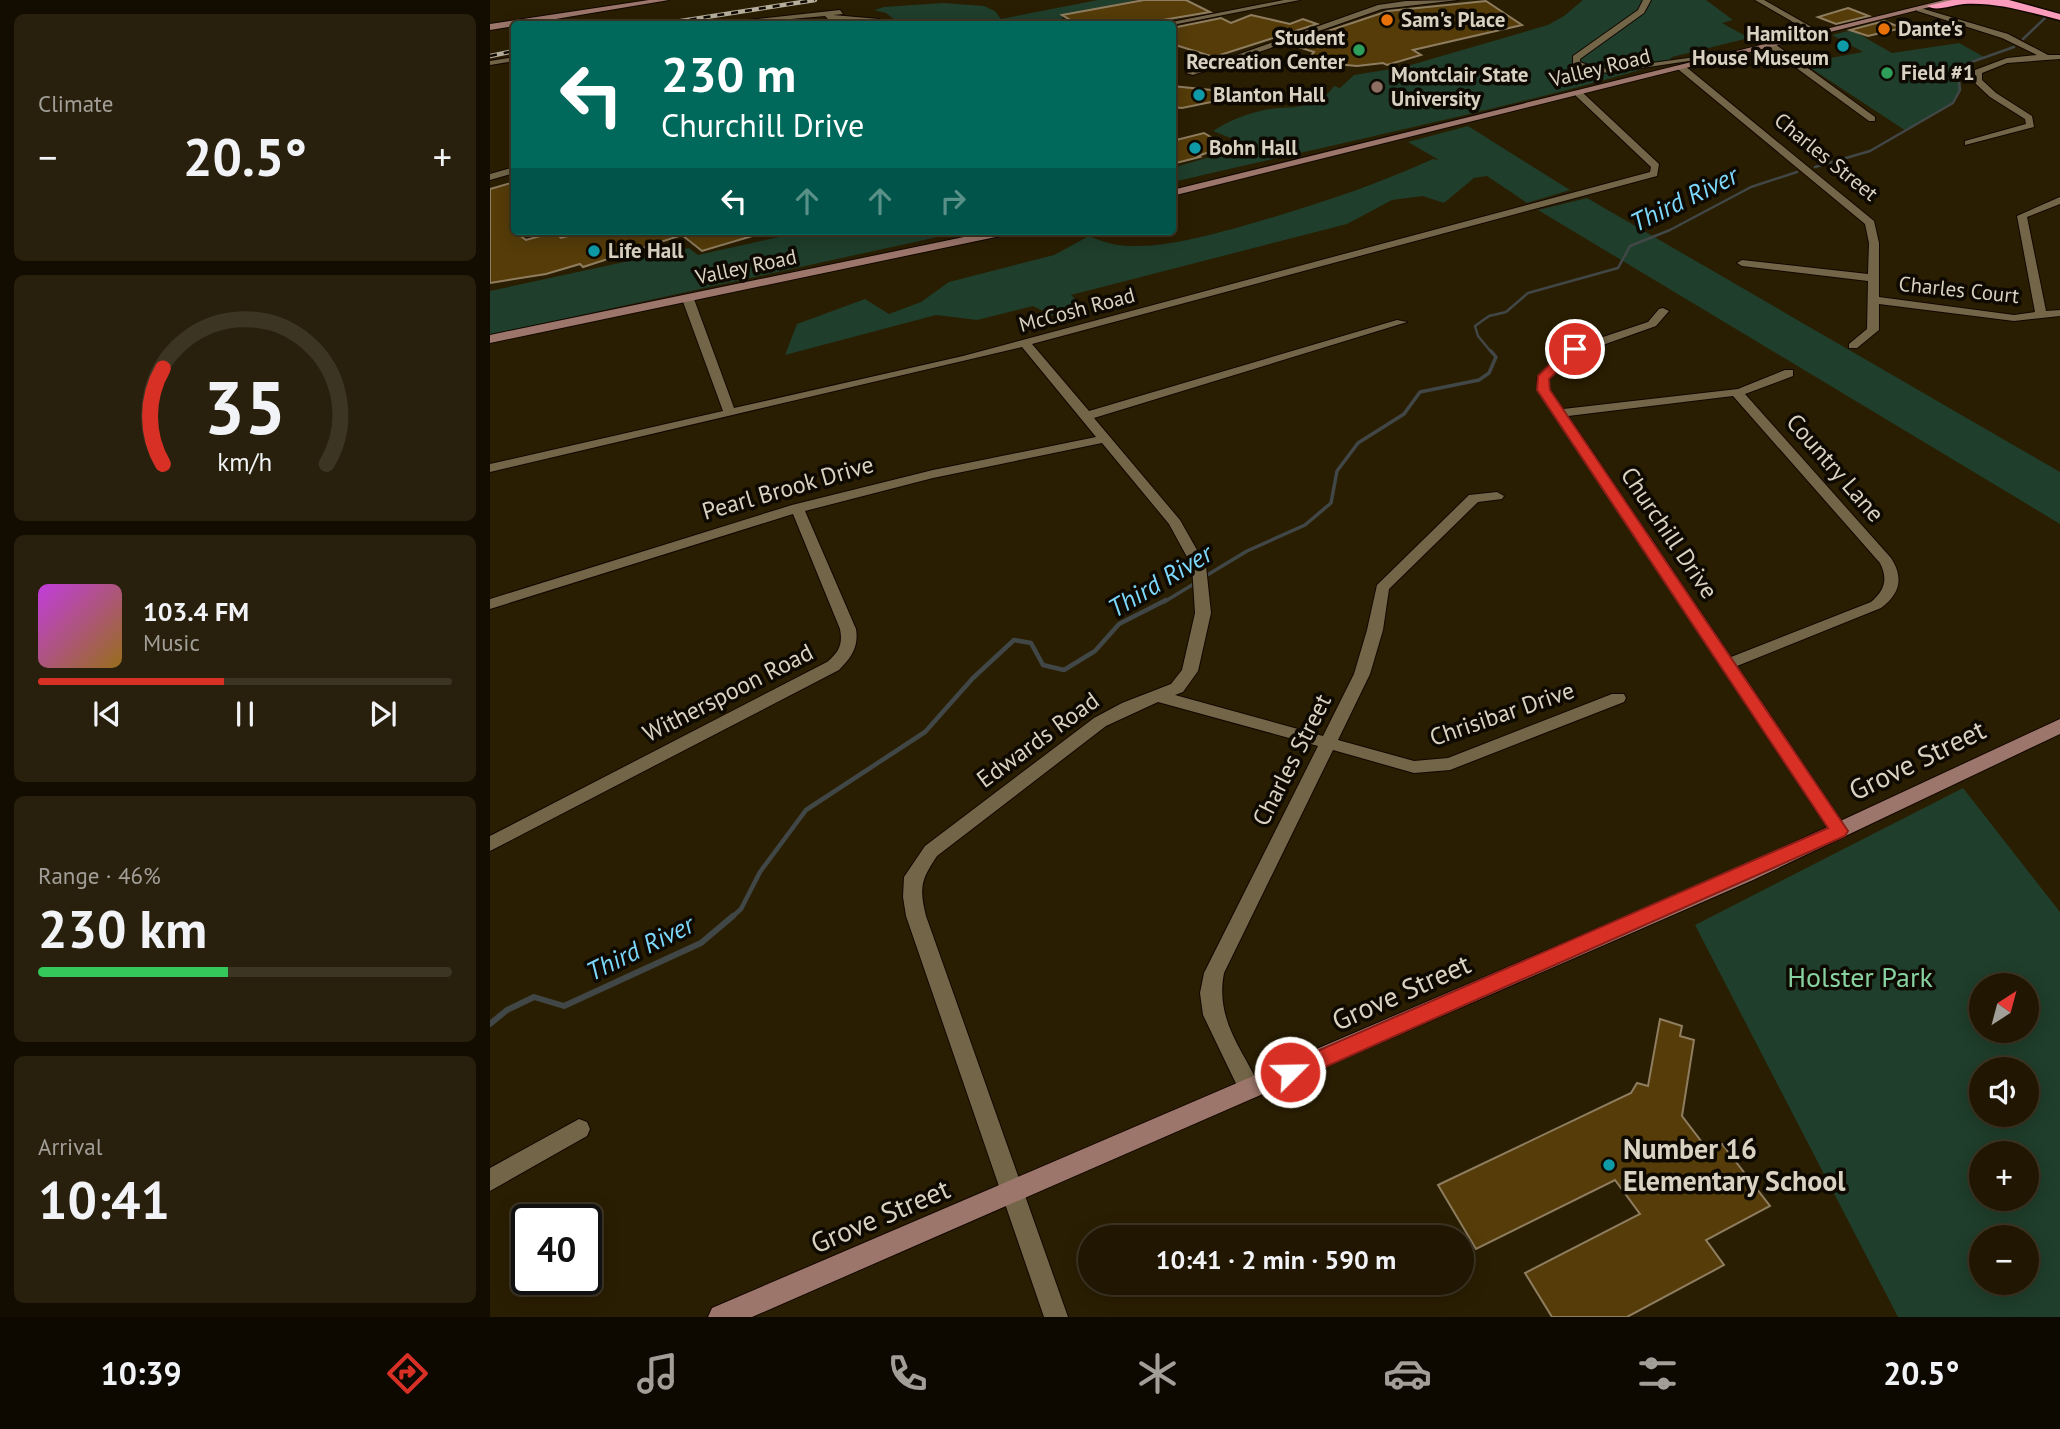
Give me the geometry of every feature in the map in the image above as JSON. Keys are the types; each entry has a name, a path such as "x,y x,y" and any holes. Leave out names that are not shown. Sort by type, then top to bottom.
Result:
{"highway":[{"path":"1997,0 2060,15"},
{"path":"1932,6 1965,1 2025,2 2060,15"}],"main road":[{"path":"529,21 665,0"},
{"name":"Valley Road","path":"1176,192 1954,0"},
{"path":"512,21 586,1"},
{"path":"490,27 511,21"},
{"path":"490,27 511,24"},
{"name":"Valley Road","path":"490,339 991,235"},
{"name":"Grove Street","path":"721,1317 1839,831 2060,726"}],"street":[{"path":"1176,22 1296,0"},
{"path":"1189,73 1381,7 1454,0"},
{"path":"1647,0 1641,11 1576,58 1576,63 1591,69 1609,71 1744,52"},
{"path":"1759,0 1819,34"},
{"path":"827,2 840,12"},
{"path":"1920,9 2005,36 2060,64"},
{"path":"746,21 840,12 880,21"},
{"path":"776,18 875,19"},
{"path":"1772,46 1872,119"},
{"path":"1968,143 2031,125 2029,118 1986,90 1978,81 1978,72 1996,64 2060,57"},
{"path":"490,63 511,59"},
{"name":"Charles Street","path":"1682,68 1871,223 1874,243 1873,330 1853,346"},
{"name":"McCosh Road","path":"490,468 1025,344 1657,172 1579,93"},
{"path":"490,177 511,171"},
{"path":"2041,315 2022,216 2060,201"},
{"name":"Charles Court","path":"1742,263 1873,278"},
{"path":"688,299 730,413"},
{"name":"Charles Court","path":"1873,300 2014,318 2060,313"},
{"name":"Churchill Drive","path":"1663,312 1652,324 1575,349 1554,365 1543,378 1542,385 1558,413 1839,831"},
{"path":"1086,416 1401,322"},
{"name":"Edwards Road","path":"1012,1192 916,916 911,886 914,877 940,842 1069,744 1113,714 1177,688 1190,671 1203,613 1202,579 1192,551 1175,523 1025,344"},
{"path":"1558,413 1737,393 1789,373"},
{"name":"Country Lane","path":"1727,664 1876,605 1890,593 1893,586 1886,561 1737,393"},
{"name":"Pearl Brook Drive","path":"490,604 797,508 936,473 1105,439"},
{"name":"Charles Street","path":"1250,1089 1213,1015 1210,993 1214,973 1363,674 1376,630 1382,588 1474,498 1497,496"},
{"name":"Witherspoon Road","path":"490,844 821,672 844,657 849,647 848,629 797,508"},
{"name":"Chrisibar Drive","path":"1158,696 1400,765 1439,766 1508,743 1618,698"},
{"path":"490,1180 579,1129"},
{"path":"1012,1192 1056,1317"}],"green space":[{"path":"1098,0 1136,0 1063,15 1062,21 896,21 886,13 874,10 943,3 984,6 995,11 1001,19"},
{"path":"1583,0 1706,0 1733,20 1722,23 1749,38 1672,57 1668,62 1545,96 1176,181 1176,167 1237,149 1233,139 1213,131 1231,121 1264,110 1311,104 1334,86 1340,88 1354,75 1404,67 1548,25"},
{"path":"1852,30 1892,53 1959,43 1986,58 1966,64 1958,71 1960,90 1953,103 1906,131 1803,63 1863,52 1832,35"},
{"path":"1468,126 1570,190 1527,203 1487,176 1474,178 1444,203 1423,196 1392,200 1347,224 1071,295 1091,314 1063,321 1033,306 977,320 936,315 785,355 797,324 865,299 889,314 921,302 949,282 1054,255 1089,236 1125,246 1144,246 1184,241 1236,228 1336,197 1433,159 1439,160 1408,142"},
{"path":"1587,198 2060,472 2060,524 1538,210"},
{"path":"788,235 947,235 490,335 490,291 689,248 698,255"},
{"name":"Holster Park","path":"1963,788 2060,912 2060,1317 1898,1317 1695,925"}],"building":[{"path":"1144,0 1186,0 1210,12 1157,21 1072,21 1062,15"},
{"path":"1486,1 1522,25 1413,50 1421,55 1387,65 1383,63 1357,66 1312,62 1314,59 1309,58 1314,52 1289,44 1388,11"},
{"path":"1848,8 1869,16 1836,24 1818,17"},
{"path":"1251,15 1290,24 1303,19 1317,24 1214,57 1176,45 1176,27 1221,18 1231,23"},
{"name":"Dante's","path":"1884,21 1902,28 1868,36 1850,30"},
{"name":"Blanton Hall","path":"1176,86 1241,93 1241,96 1176,107"},
{"name":"Bohn Hall","path":"1204,133 1226,146 1176,163 1176,140"},
{"path":"511,183 511,235 519,235 526,240 544,235 558,235 561,238 572,235 682,235 583,267 580,264 546,274 490,283 490,189"},
{"path":"682,235 756,235 702,251"},
{"name":"Number 16 Elementary School","path":"1660,1019 1682,1026 1680,1036 1694,1040 1682,1116 1708,1150 1722,1144 1770,1206 1706,1240 1724,1265 1627,1317 1552,1317 1525,1273 1640,1214 1615,1180 1476,1249 1474,1225 1462,1225 1438,1185 1631,1093 1637,1083 1648,1086"}],"waterway":[{"name":"Third River","path":"2023,39 2045,18"},
{"name":"Third River","path":"1815,167 1870,151 1953,103 1960,90 1958,71 1966,64 2014,47"},
{"name":"Third River","path":"1492,353 1478,336 1475,326 1489,316 1506,312 1528,293 1618,268 1630,246 1670,230 1751,187 1797,172"},
{"name":"Third River","path":"1204,577 1247,551 1305,525 1331,503 1337,471 1358,443 1404,414 1420,392 1479,380 1489,373 1496,357 1491,351"},
{"name":"Third River","path":"1164,602 1197,582"},
{"name":"Third River","path":"731,918 741,909 760,872 806,810 925,732 973,678 1014,640 1031,643 1043,665 1064,670 1095,651 1119,624 1166,600"},
{"name":"Third River","path":"490,1024 507,1010 534,997 564,1006 701,943 733,916"}],"railway":[{"path":"681,21 815,0"},
{"path":"490,56 511,52"}],"place":[{"name":"Sam's Place","path":"1387,20"},
{"name":"Dante's","path":"1884,29"},
{"name":"Hamilton House Museum","path":"1843,46"},
{"name":"Student Recreation Center","path":"1359,50"},
{"name":"Field #1","path":"1887,73"},
{"name":"Montclair State University","path":"1377,87"},
{"name":"Blanton Hall","path":"1199,95"},
{"name":"Bohn Hall","path":"1195,148"},
{"name":"Life Hall","path":"594,251"},
{"name":"Number 16 Elementary School","path":"1609,1165"}],"route":[{"path":"1290,1072 1839,831 1544,390 1543,378 1554,365 1575,349"}]}
